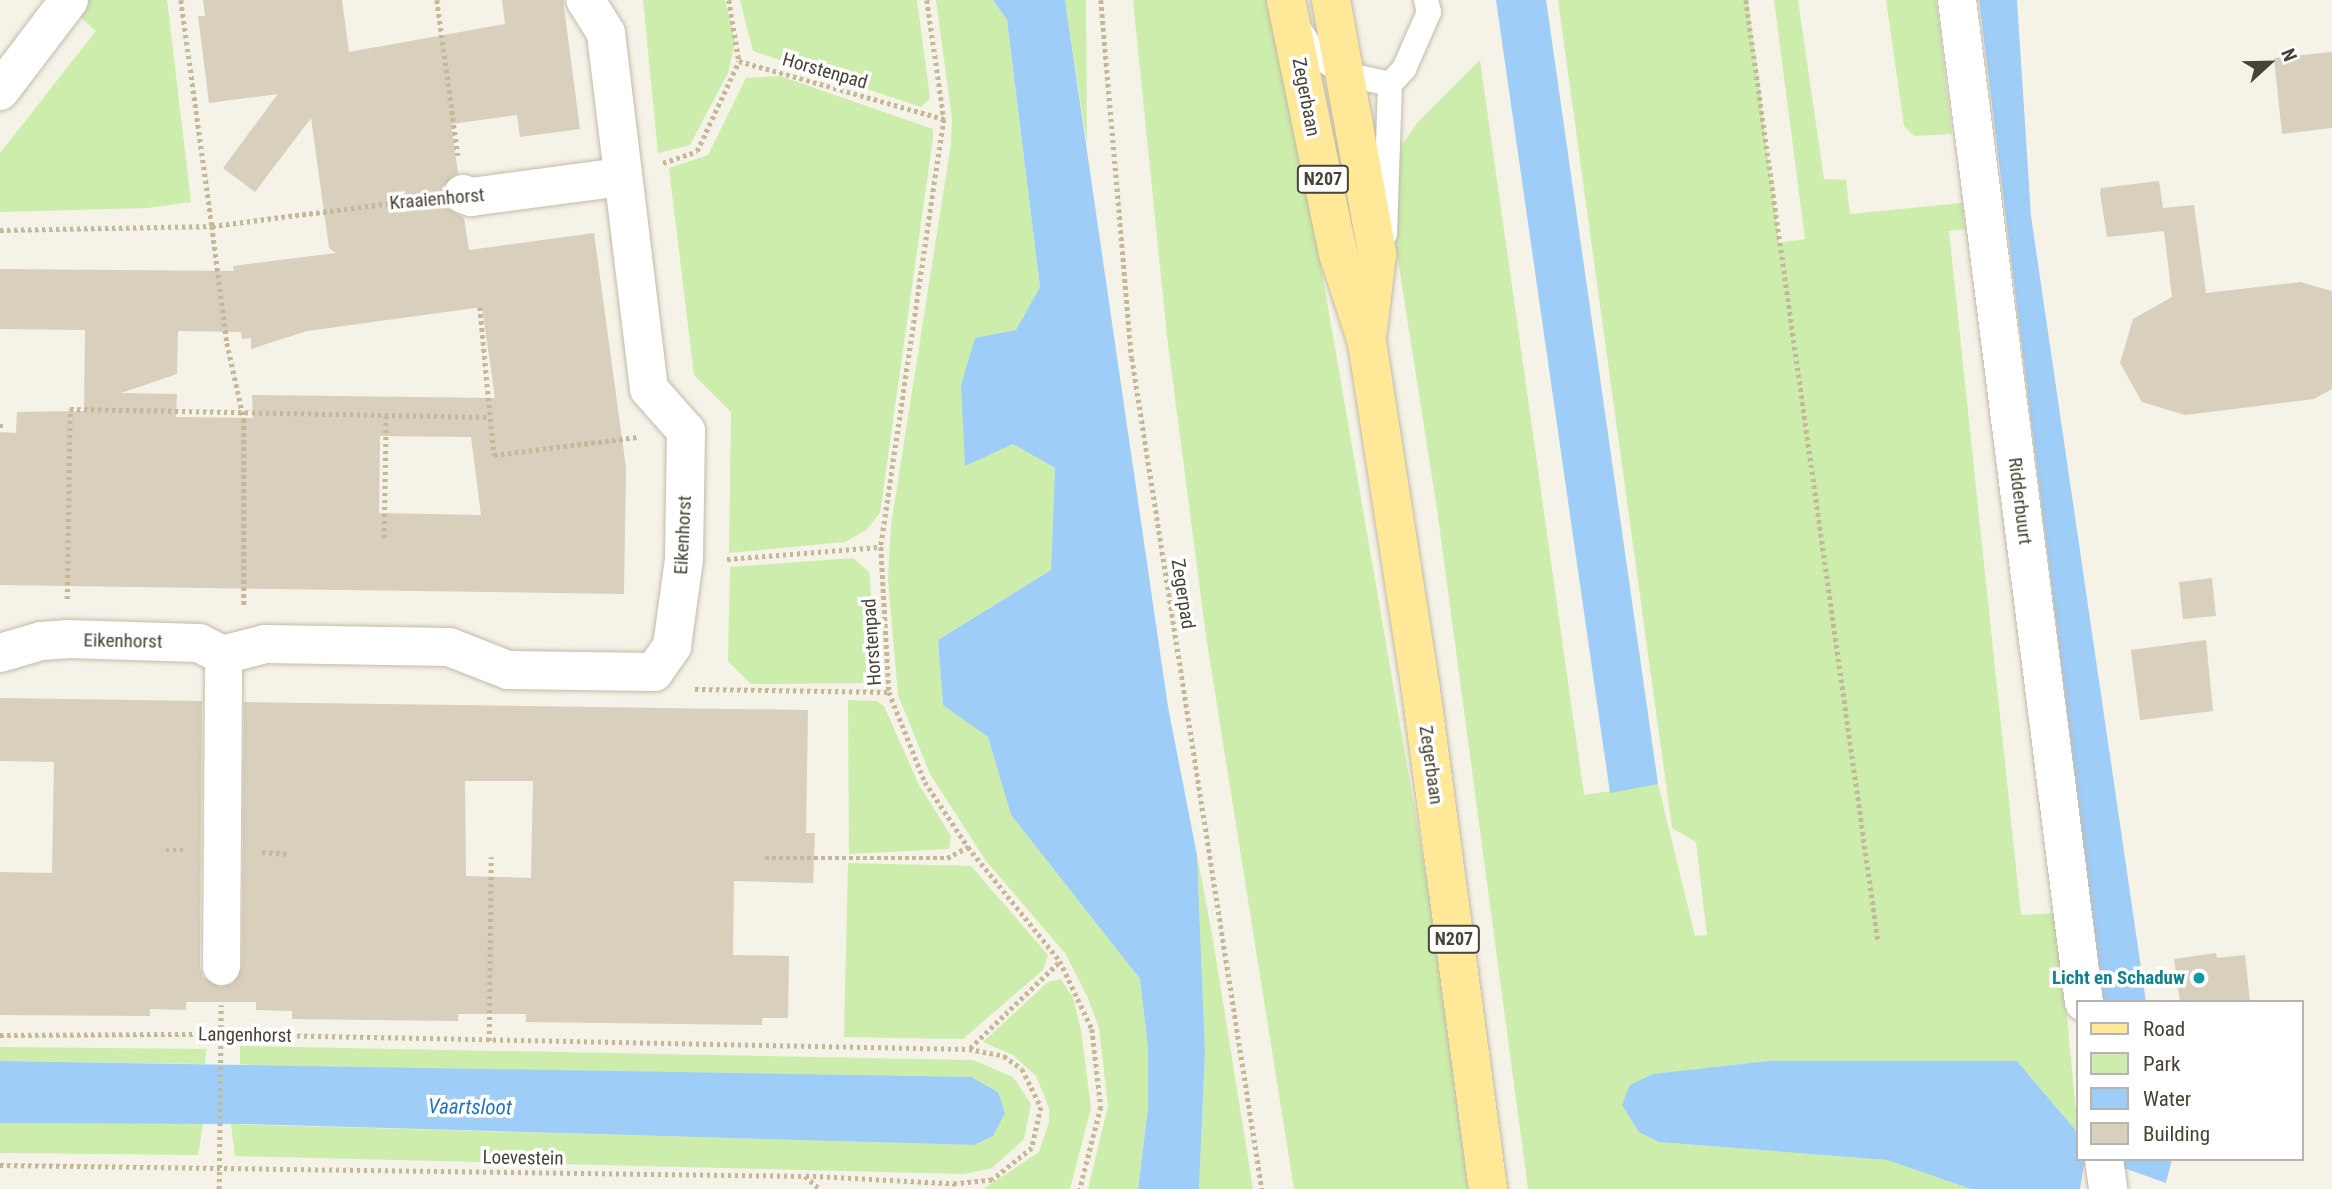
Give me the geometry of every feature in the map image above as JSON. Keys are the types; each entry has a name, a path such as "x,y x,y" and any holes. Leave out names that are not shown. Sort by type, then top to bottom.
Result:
{"main road":[{"name":"Zegerbaan","path":"1331,0 1377,254 1367,342"},
{"name":"Zegerbaan","path":"1287,7 1338,253 1367,342 1421,690 1488,1189"}],"street":[{"path":"0,91 69,0"},
{"name":"Eikenhorst","path":"584,0 606,33 620,177 649,389 686,431 684,559 672,646 654,672"},
{"name":"Ridderbuurt","path":"1957,0 2084,1000"},
{"name":"Kraaienhorst","path":"463,194 471,197 620,177"},
{"name":"Eikenhorst","path":"0,653 41,641 67,639 199,643 234,654"},
{"path":"221,966 234,654 265,644 449,648 508,670 654,672"}],"lane":[{"path":"1390,84 1404,69 1429,12 1426,0"},
{"name":"Zegerbaan","path":"1287,7 1317,56 1345,74 1390,84 1387,229 1377,254"}],"path":[{"path":"181,0 227,343 243,415 234,654"},
{"path":"437,0 463,194"},
{"path":"620,177 697,151 739,61 729,0"},
{"name":"Horstenpad","path":"927,0 944,119 881,547 889,692 925,782 968,847 1060,961 1092,1028 1101,1107 1080,1189"},
{"name":"Zegerpad","path":"1101,0 1132,358 1262,1189"},
{"path":"1746,0 1878,940"},
{"name":"Horstenpad","path":"739,61 944,119"},
{"name":"Kraaienhorst","path":"0,230 212,226 463,194"},
{"path":"480,307 488,417 494,455 641,436 669,411"},
{"path":"67,639 69,409 243,415 488,417"},
{"path":"384,538 386,416"},
{"path":"684,559 746,559 881,547"},
{"path":"654,672 673,688 889,692"},
{"path":"765,858 947,858 968,847"},
{"path":"489,1041 491,857"},
{"path":"969,1049 1060,961"},
{"path":"219,1189 220,1034"},
{"name":"Langenhorst","path":"0,1035 220,1034 489,1041 794,1043 969,1049"},
{"name":"Loevestein","path":"0,1165 805,1176 956,1184 992,1180 1032,1148 1041,1107 1022,1069 1004,1056 969,1049"},
{"path":"805,1176 820,1189"},
{"path":"956,1184 964,1189"}],"green space":[{"path":"87,0 167,0 191,202 147,208 0,212 0,153 96,31 77,14"},
{"path":"643,0 725,0 735,42 728,73 690,145 658,153"},
{"path":"740,0 917,0 930,98 921,107 753,51"},
{"path":"936,0 993,0 1007,20 1040,287 1016,330 965,465 1013,444 1055,468 1051,570 938,640 943,704 988,737 1011,815 1140,979 1148,1048 1148,1108 1138,1189 1088,1189 1108,1106 1099,1028 1087,996 1065,953 986,861 930,774 898,695 888,579 891,525 951,144 952,119"},
{"path":"1065,0 1086,0 1087,145"},
{"path":"1133,0 1275,0 1436,933 1468,1189 1294,1189 1206,636 1167,336"},
{"path":"1558,0 1748,0 1779,243 1805,239 1774,0 1798,0 1824,179 1846,180 1850,214 1962,203 1965,229 1949,231 2021,915 2057,913 2076,1131 2017,1061 1659,1142 1887,1160 1971,1189 1528,1189 1437,509 1384,171 1418,122 1480,60 1584,795 1658,784 1695,936 1707,935 1696,842 1672,828"},
{"path":"1886,0 1936,0 1952,134 1914,136 1904,126"},
{"path":"780,76 933,129 933,138 880,513 866,530 845,542 729,553 731,412 694,375 669,168 708,155 746,78"},
{"path":"853,558 869,572 879,683 751,684 728,661 730,567"},
{"path":"848,700 877,701 884,706 919,785 951,836 949,849 849,854"},
{"path":"1197,855 1253,1189 1199,1189 1205,1052"},
{"path":"848,863 971,866 1048,955 1043,970 963,1039 844,1037"},
{"path":"1061,979 1073,998 1081,1030 1091,1108 1070,1189 983,1189 1039,1152 1049,1122 1049,1108 1036,1076 1013,1055 983,1042 1048,982"},
{"path":"240,1046 973,1060 1013,1077 1031,1104 1024,1139 992,1168 964,1174 235,1156 231,1124 974,1145 993,1136 240,1064"},
{"path":"0,1047 206,1049 205,1064 0,1061"},
{"path":"0,1123 203,1123 198,1155 0,1153"}],"water":[{"path":"993,0 1065,0 1168,707 1197,855 1205,1052 1199,1189 1138,1189 1148,1108 1148,1048 1140,979 1011,815 988,737 943,705 938,640 1051,570 1055,468 1013,444 965,466 961,385 975,338 1016,330 1040,287 1007,20"},
{"path":"1496,0 1546,0 1658,784 1610,793"},
{"path":"1979,0 2017,0 2031,216 2146,1000 2103,1000"},
{"name":"Vaartsloot","path":"0,1061 971,1077 998,1092 1005,1113 993,1136 974,1145 246,1124 0,1123"},
{"path":"1769,1061 2017,1061 2076,1131 2076,1161 2172,1161 2166,1183 2124,1168 2084,1165 2080,1189 1971,1189 1887,1160 1659,1142 1639,1132 1622,1105 1630,1085 1653,1074"}],"building":[{"path":"203,0 342,0 349,52 505,24 502,0 563,0 580,129 520,137 517,115 451,124 458,173 443,186 441,197 447,208 464,218 469,250 594,233 626,468 624,594 0,585 0,432 16,433 17,412 84,411 85,330 0,329 0,269 234,271 233,266 336,253 329,248 311,118 255,192 223,168 278,94 209,103 198,16 205,16","holes":["482,307 495,398 252,395 253,418 176,417 177,394 121,393 177,374 178,331 241,332 242,339 251,338 251,349 307,331","380,436 471,437 481,515 379,513"]},
{"path":"2332,52 2332,128 2282,134 2274,58"},
{"path":"2159,181 2163,208 2194,205 2206,293 2300,282 2332,291 2332,389 2314,399 2185,415 2142,402 2120,363 2133,319 2172,297 2164,231 2107,237 2100,193 2101,188"},
{"path":"2212,578 2216,616 2183,619 2179,582"},
{"path":"2206,640 2213,711 2140,720 2131,650"},
{"path":"0,698 202,701 200,966 203,977 220,987 232,984 242,966 244,702 808,710 806,833 815,833 813,883 734,881 733,955 789,956 788,1018 762,1018 762,1025 526,1022 526,1014 458,1014 458,1021 292,1019 292,1011 256,1010 256,1002 186,1002 186,1010 150,1009 150,1016 0,1015 0,872 52,873 54,762 0,761","holes":["465,781 533,781 531,878 466,876"]},
{"name":"Licht en Schaduw","path":"2216,953 2217,958 2245,955 2250,1000 2180,1000 2174,959"}],"place":[{"name":"Licht en Schaduw","path":"2199,978"}]}
